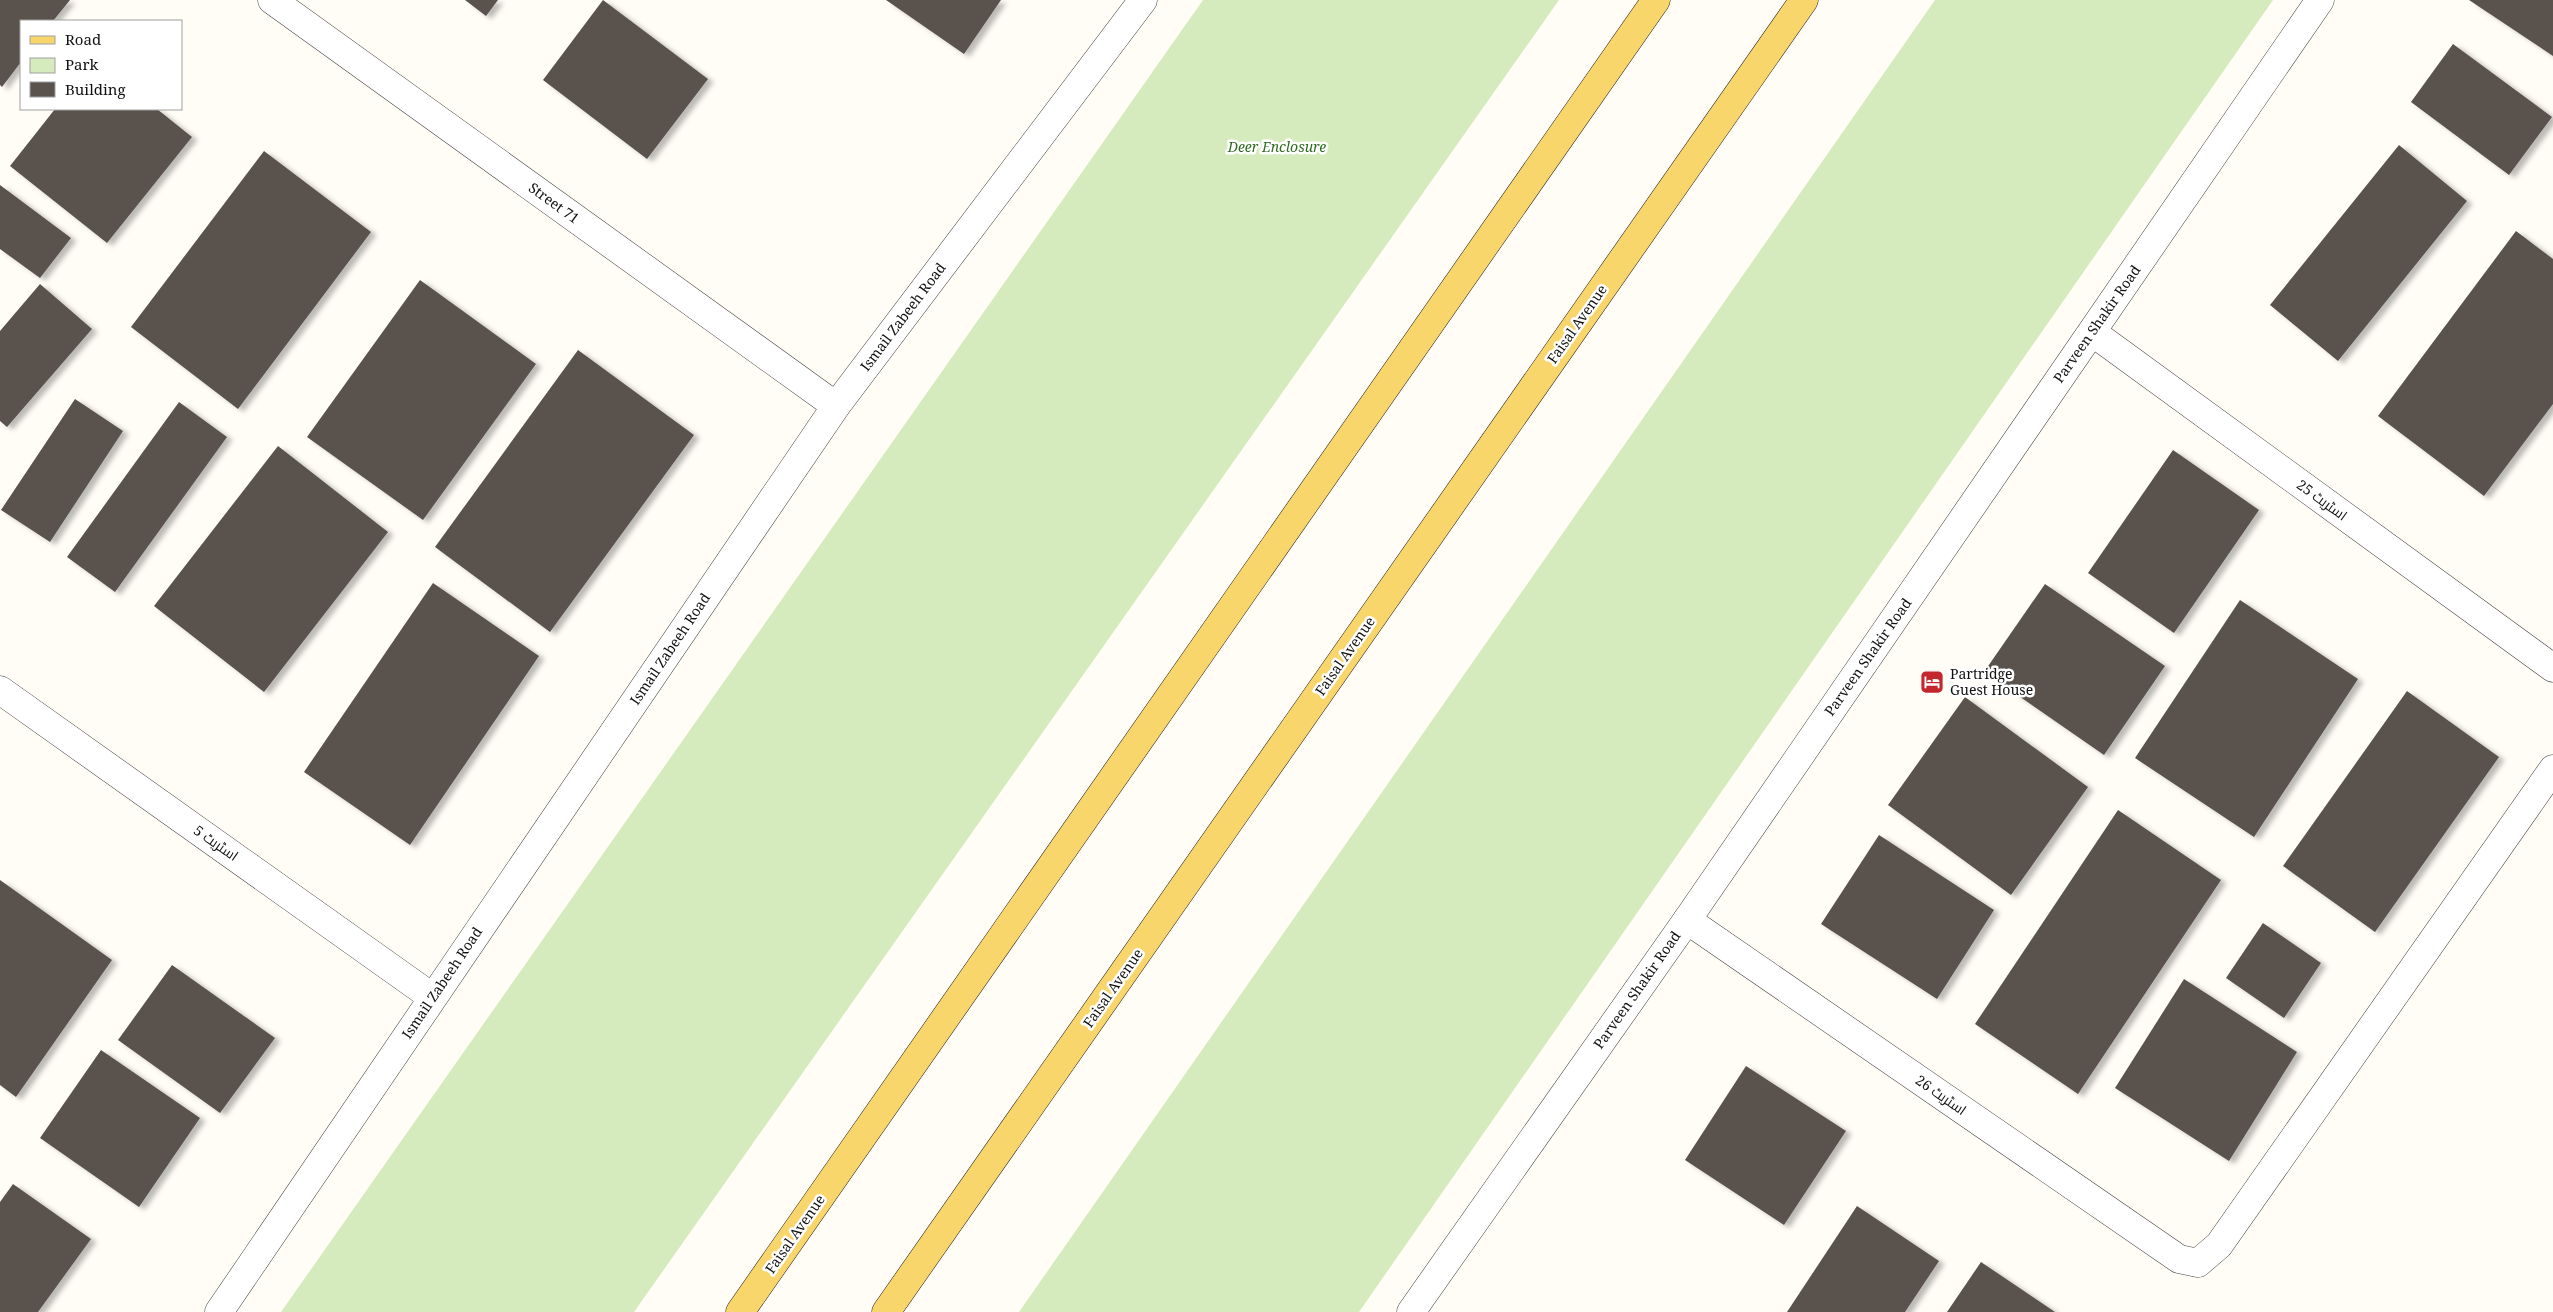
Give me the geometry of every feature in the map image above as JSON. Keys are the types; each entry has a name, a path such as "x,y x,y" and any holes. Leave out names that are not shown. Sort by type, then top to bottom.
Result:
{"main road":[{"name":"Faisal Avenue","path":"740,1312 1656,0"},
{"name":"Faisal Avenue","path":"886,1312 1804,0"}],"street":[{"name":"Street 71","path":"272,0 836,406"},
{"name":"Ismail Zabeeh Road","path":"219,1312 836,406 1143,0"},
{"name":"Parveen Shakir Road","path":"1411,1312 1687,920 2320,0"},
{"name":"اسٹریٹ 25","path":"2092,332 2553,668"},
{"name":"اسٹریٹ 5","path":"0,690 432,997"},
{"name":"اسٹریٹ 26","path":"1687,920 2179,1259 2198,1263 2219,1245 2553,769"}],"green space":[{"name":"Deer Enclosure","path":"1203,0 1559,0 634,1312 281,1312"},
{"path":"1935,0 2273,0 1359,1312 1019,1312"}],"building":[{"path":"0,0 70,0 54,20 20,20 20,63 2,87 0,85"},
{"path":"465,0 498,0 486,16"},
{"path":"603,0 708,79 647,159 543,80"},
{"path":"886,0 1001,0 964,54"},
{"path":"2469,0 2553,0 2553,56"},
{"path":"2453,44 2552,117 2509,175 2411,102"},
{"path":"54,110 158,110 192,137 107,243 10,166"},
{"path":"2399,145 2467,201 2338,361 2270,305"},
{"path":"264,151 371,232 238,409 131,327"},
{"path":"0,185 71,238 40,278 0,249"},
{"path":"2516,231 2553,259 2553,404 2484,496 2378,416"},
{"path":"420,280 536,364 423,520 307,437"},
{"path":"40,284 92,329 7,427 0,421 0,331"},
{"path":"578,350 694,435 550,632 435,547"},
{"path":"75,399 123,431 50,542 1,510"},
{"path":"179,402 227,437 115,592 67,557"},
{"path":"278,446 388,532 264,692 154,606"},
{"path":"2173,450 2259,510 2174,633 2088,573"},
{"path":"433,583 539,656 410,845 304,772"},
{"path":"2045,584 2165,666 2104,755 1984,672"},
{"path":"2240,600 2358,679 2254,837 2135,758"},
{"path":"2407,691 2499,757 2375,932 2283,866"},
{"path":"1965,697 2088,787 2011,895 1888,805"},
{"path":"2118,810 2221,880 2078,1094 1975,1024"},
{"path":"1879,835 1994,910 1937,999 1821,924"},
{"path":"0,880 112,960 16,1097 0,1085"},
{"path":"2263,923 2321,963 2284,1018 2226,978"},
{"path":"172,965 275,1038 220,1113 118,1040"},
{"path":"2184,979 2297,1052 2229,1161 2115,1088"},
{"path":"101,1050 200,1118 139,1207 40,1138"},
{"path":"1746,1066 1846,1131 1784,1225 1685,1160"},
{"path":"13,1184 91,1239 38,1312 0,1312 0,1202"},
{"path":"1857,1206 1939,1261 1905,1312 1787,1312"},
{"path":"1981,1262 2055,1312 1947,1312"}],"place":[{"name":"Partridge Guest House","path":"1932,682"}]}
